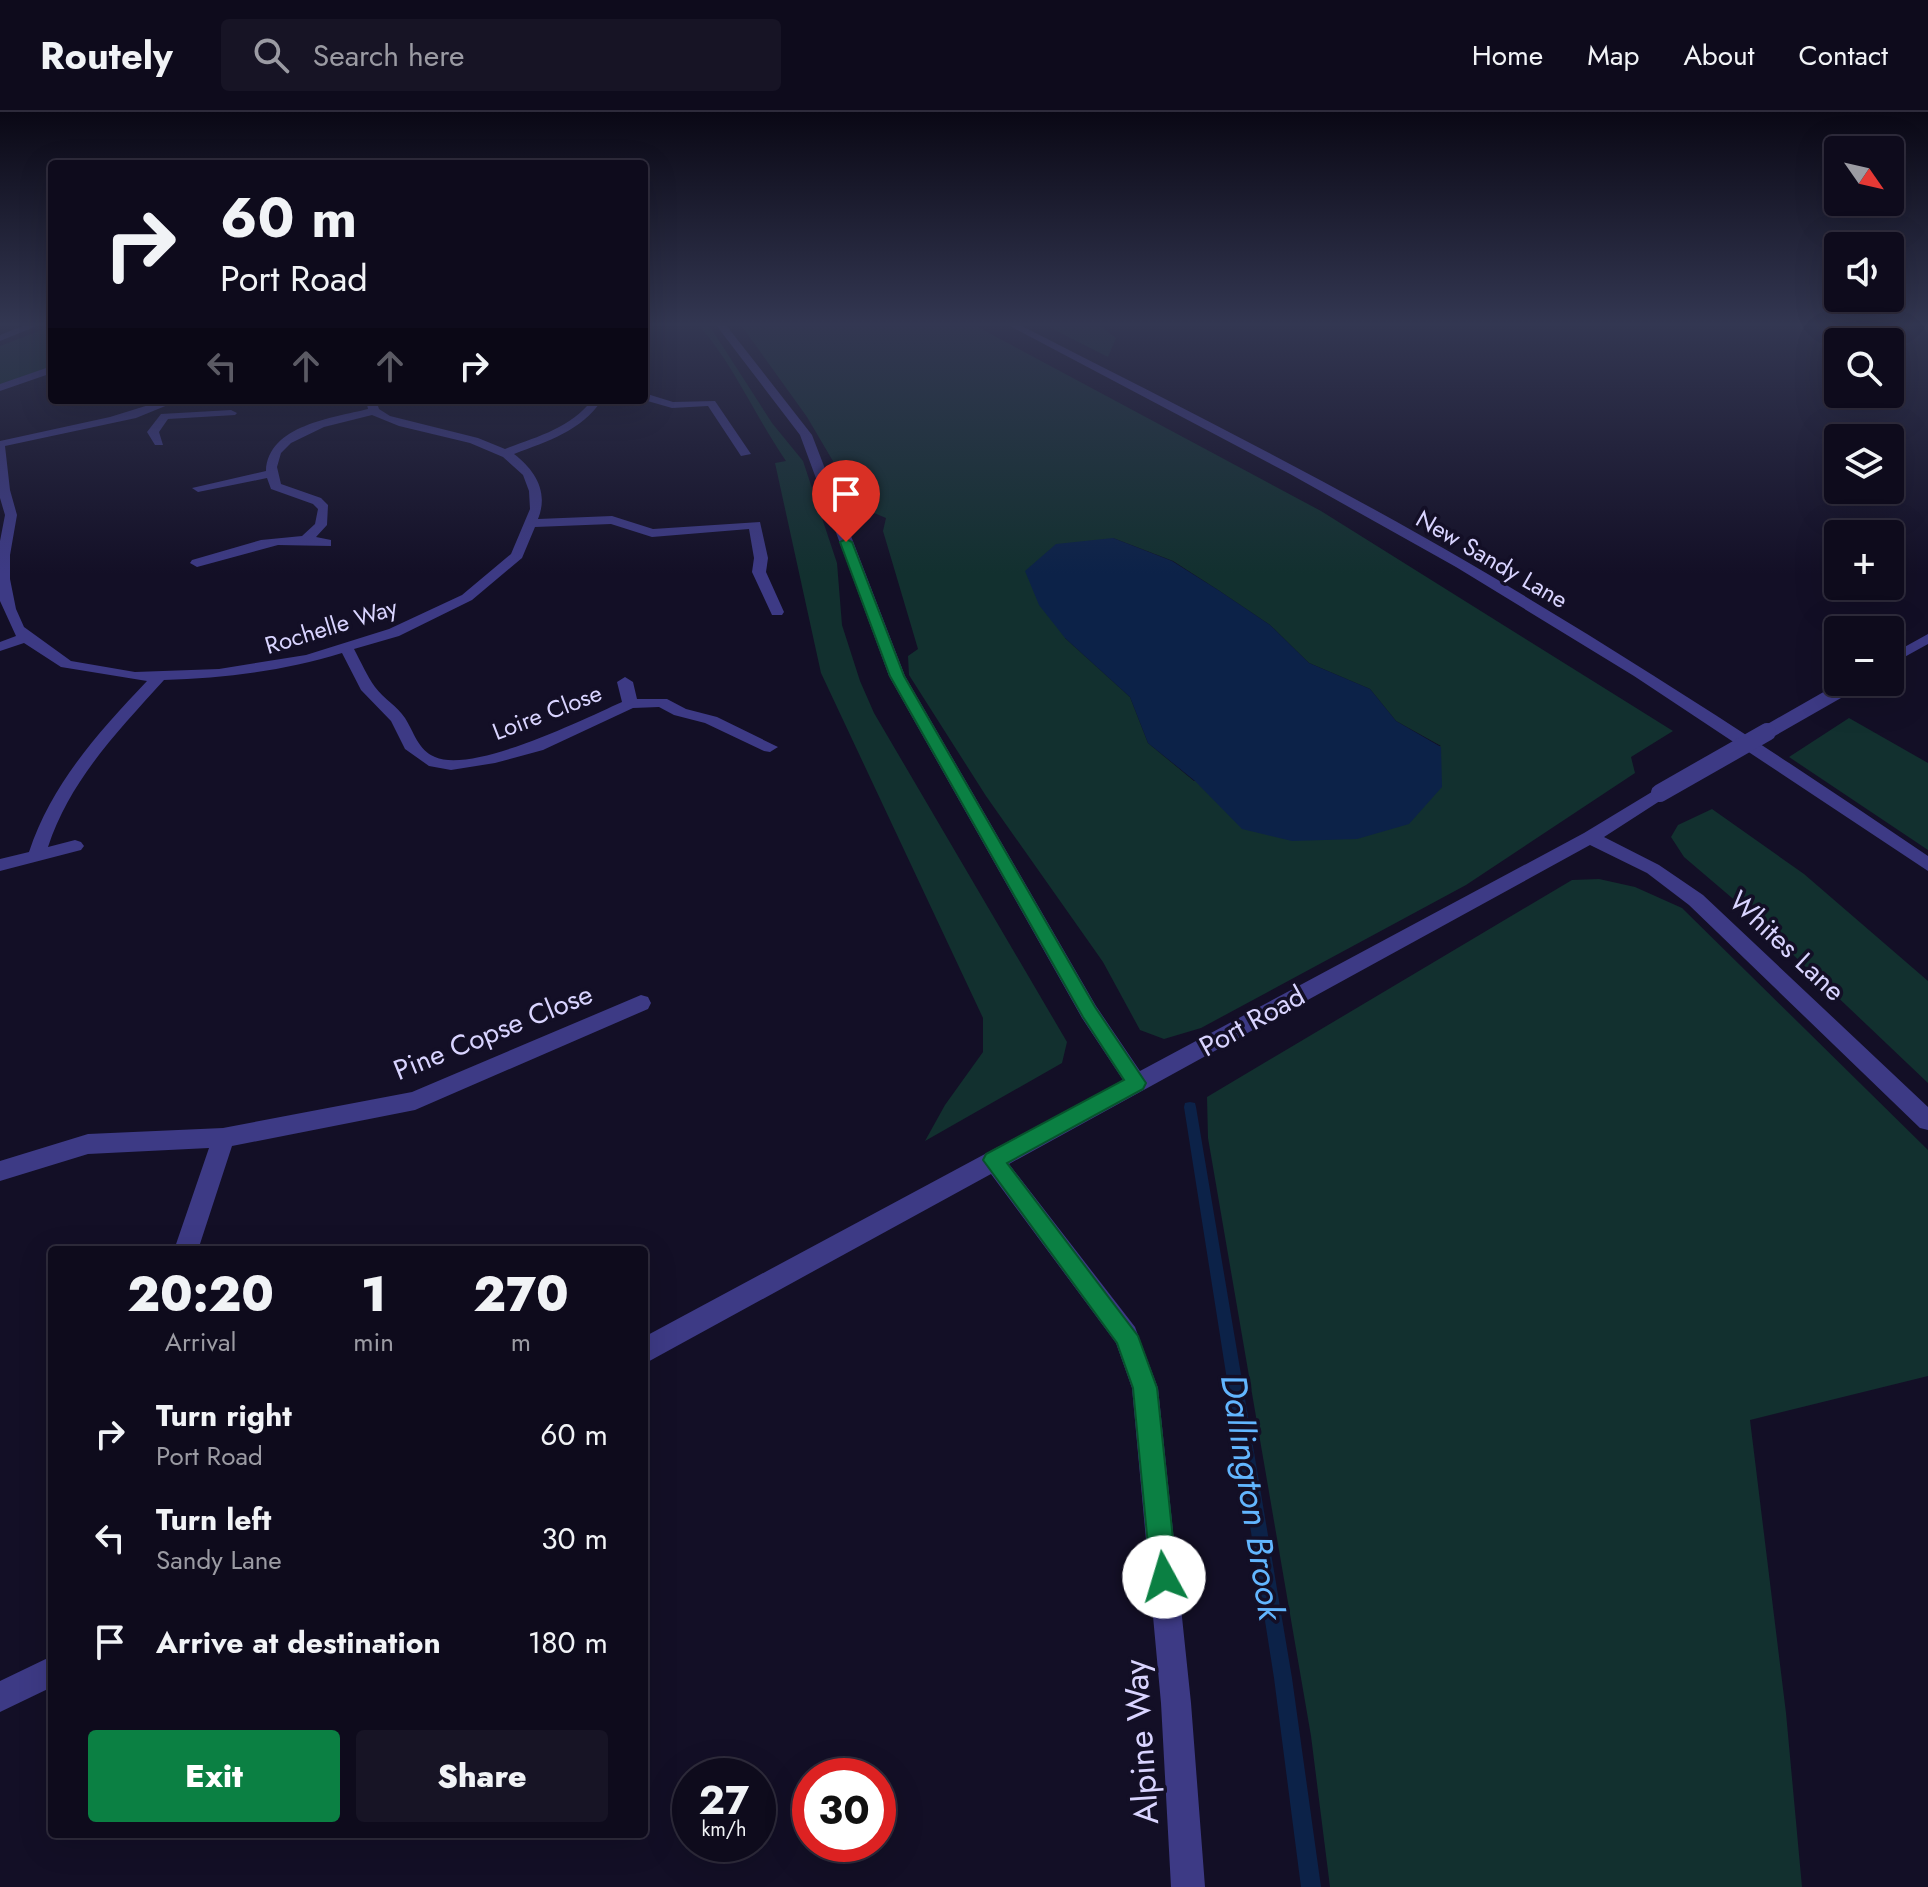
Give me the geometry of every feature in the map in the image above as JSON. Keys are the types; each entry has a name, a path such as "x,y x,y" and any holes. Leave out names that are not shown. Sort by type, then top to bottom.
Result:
{"street":[{"path":"0,647 24,638 12,621 2,560 12,516 4,492 0,446 48,431 100,424 156,408"},
{"path":"307,538 321,525 324,508 317,501 275,486 272,456 278,446 289,438 365,408"},
{"path":"376,408 400,424 465,438 505,453 532,477 536,492 536,523 612,520 652,533 755,525 759,538 759,572 777,612"},
{"path":"505,453 569,426 593,408"},
{"path":"714,408 745,454"},
{"path":"785,408 806,435 897,676 1089,1012 1144,1079"},
{"name":"New Sandy Lane","path":"1173,408 1279,463 1475,573 1702,713 1928,865"},
{"path":"151,410 168,417 231,413"},
{"path":"159,443 153,432 168,417"},
{"path":"198,488 272,473"},
{"name":"Rochelle Way","path":"24,638 39,651 87,669 160,676 253,672 347,649 443,610 480,588 529,541 536,523"},
{"path":"197,563 266,544 307,538 326,543"},
{"path":"1904,653 1928,638"},
{"name":"Loire Close","path":"347,649 369,690 398,719 411,745 429,761 451,765 495,758 537,746 630,704 662,702 770,747"},
{"path":"36,856 43,831 75,770 160,676"},
{"name":"Loire Close","path":"625,682 630,704"},
{"name":"Port Road","path":"648,1349 1590,837 1660,793 1830,696"},
{"name":"Whites Lane","path":"1590,837 1653,869 1696,900 1928,1121"},
{"path":"0,865 75,846"},
{"name":"Pine Copse Close","path":"0,1171 88,1144 223,1138 415,1101 641,1003"},
{"path":"187,1246 223,1138"},
{"name":"Alpine Way","path":"993,1160 1126,1336 1145,1388 1176,1703 1188,1887"},
{"path":"0,1697 48,1673"}],"green space":[{"path":"753,408 762,408 803,461 837,563 842,625 874,713 1067,1042 1062,1063 925,1141 945,1105 983,1052 983,1018 821,673 775,463 786,461"},
{"path":"800,408 1129,408 1321,511 1673,731 1631,757 1635,773 1466,885 1201,1028 1164,1039 1140,1030 1103,962 986,796 909,675 908,656 918,649 883,531 886,518 860,507","holes":["1113,538 1173,561 1270,625 1309,663 1370,689 1396,721 1441,746 1194,781 1148,743 1130,697 1065,638"]},
{"path":"1849,718 1928,763 1928,850 1789,757"},
{"path":"1712,809 1804,874 1928,981 1928,1083 1745,909 1684,857 1671,837 1678,825"},
{"path":"1599,879 1635,887 1682,908 1928,1150 1928,1376 1750,1420 1786,1713 1802,1887 1330,1887 1311,1736 1208,1138 1207,1097 1572,880"}],"water":[{"path":"1113,538 1172,561 1270,625 1309,663 1370,689 1396,721 1441,747 1442,787 1409,824 1357,839 1292,841 1242,829 1195,781 1148,743 1130,697 1065,638 1039,605 1025,571 1056,544"}],"waterway":[{"name":"Dallington Brook","path":"1190,1107 1283,1678 1311,1887"}],"route":[{"path":"846,542 897,676 1089,1012 1136,1083 993,1160 1126,1336 1145,1388 1164,1577"}]}
